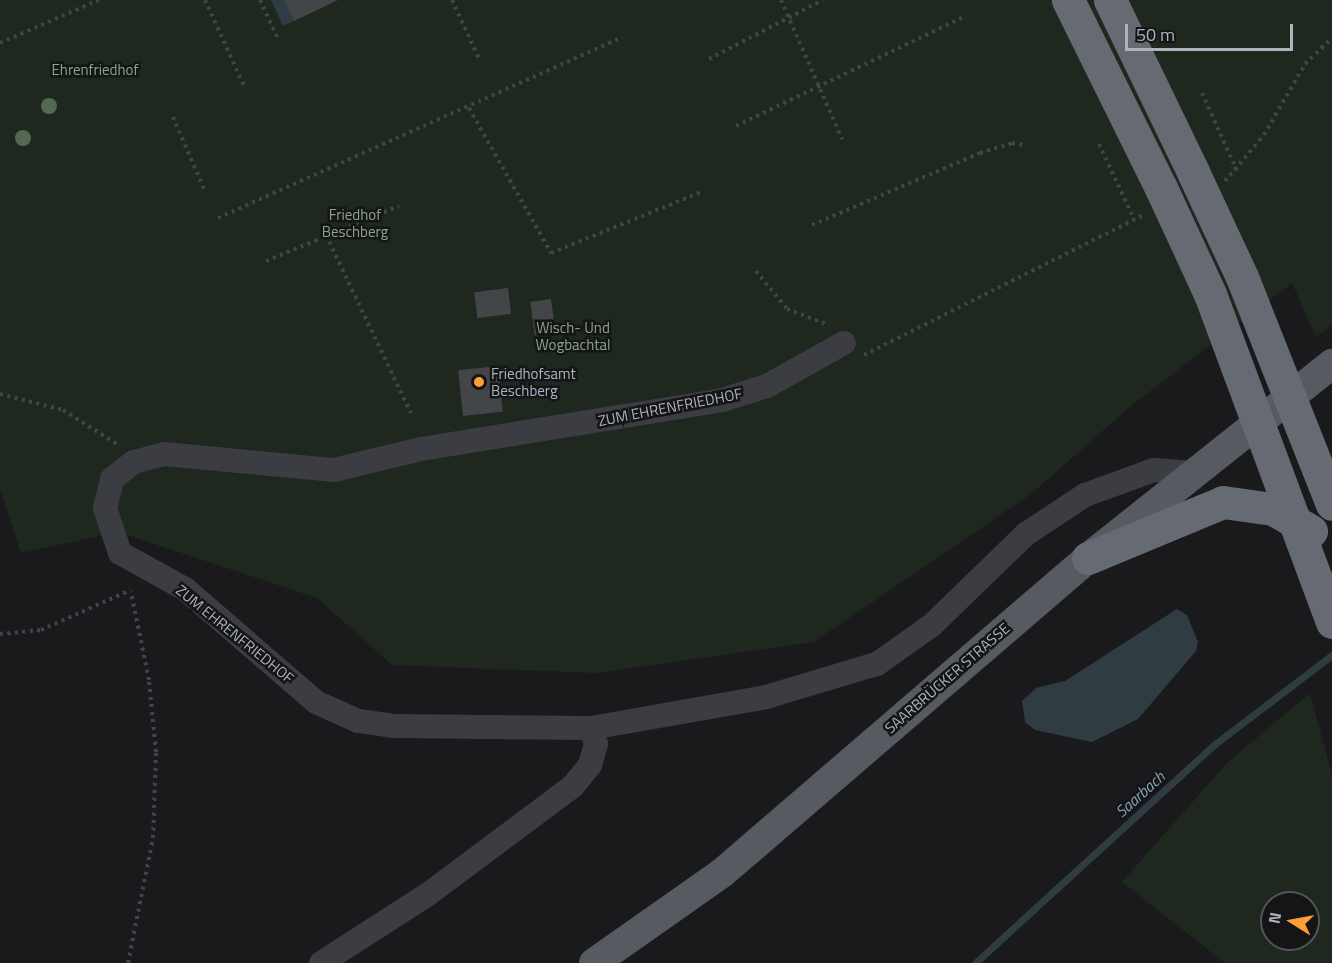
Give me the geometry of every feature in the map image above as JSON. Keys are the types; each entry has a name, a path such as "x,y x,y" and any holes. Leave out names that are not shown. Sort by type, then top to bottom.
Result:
{"highway":[{"path":"1068,0 1158,199 1210,294 1332,622"},
{"path":"1110,0 1204,178 1246,287 1324,520 1330,581"},
{"path":"1279,405 1324,520"},
{"path":"1279,405 1324,520"},
{"path":"1088,558 1223,502 1273,509 1324,520"}],"main road":[{"name":"SAARBRÜCKER STRASSE","path":"594,963 722,873 1088,558 1332,364"}],"lane":[{"name":"ZUM EHRENFRIEDHOF","path":"850,350 722,400 417,433 334,470 180,453 135,462 112,479 105,508 120,553 140,567 184,590 316,702 358,721 436,730 591,728 766,697 877,664 932,625 1026,534 1084,495 1154,470 1194,473"},
{"path":"321,963 427,895 573,786 590,765 596,744 591,728"}],"path":[{"path":"0,43 99,0"},
{"path":"205,0 244,86"},
{"path":"260,0 278,37"},
{"path":"452,0 480,61"},
{"path":"781,0 842,139"},
{"path":"709,59 823,0"},
{"path":"736,126 964,17"},
{"path":"218,218 469,108 622,37"},
{"path":"1204,178 1237,171 1305,64 1332,38"},
{"path":"1202,93 1237,171"},
{"path":"469,108 550,253 704,191"},
{"path":"173,117 204,189"},
{"path":"812,225 980,153 1012,143 1026,145"},
{"path":"1099,144 1134,219"},
{"path":"850,350 874,352 1044,260 1134,219 1158,199"},
{"path":"266,261 399,206"},
{"path":"326,236 417,433"},
{"path":"756,271 787,309 822,323"},
{"path":"0,394 63,410 135,462"},
{"path":"128,963 153,838 156,752 149,680 130,592 140,567"},
{"path":"0,634 41,630 130,592"}],"green space":[{"name":"Wisch- Und Wogbachtal","path":"0,0 1332,0 1332,325 1316,337 1292,283 1132,405 1031,494 814,642 596,673 392,665 317,598 118,532 21,553 0,489"},
{"path":"1310,693 1332,775 1332,963 1225,963 1122,882 1227,763"}],"shaded area":[{"path":"271,0 284,0 294,21 283,26"},
{"path":"1177,609 1187,615 1198,642 1196,651 1138,719 1092,742 1035,730 1025,722 1022,701 1036,688 1065,681"}],"building":[{"path":"284,0 338,0 294,21"},
{"path":"508,288 511,314 477,318 474,292"},
{"path":"551,299 556,333 535,336 530,302"},
{"name":"Friedhofsamt Beschberg","path":"498,366 503,412 463,416 458,370"}],"waterway":[{"name":"Saarbach","path":"975,963 1215,744 1332,655"}],"place":[{"name":"Friedhofsamt Beschberg","path":"479,382"}],"park label":[{"name":"Ehrenfriedhof","path":"95,70"},
{"name":"Friedhof Beschberg","path":"355,222"}]}
